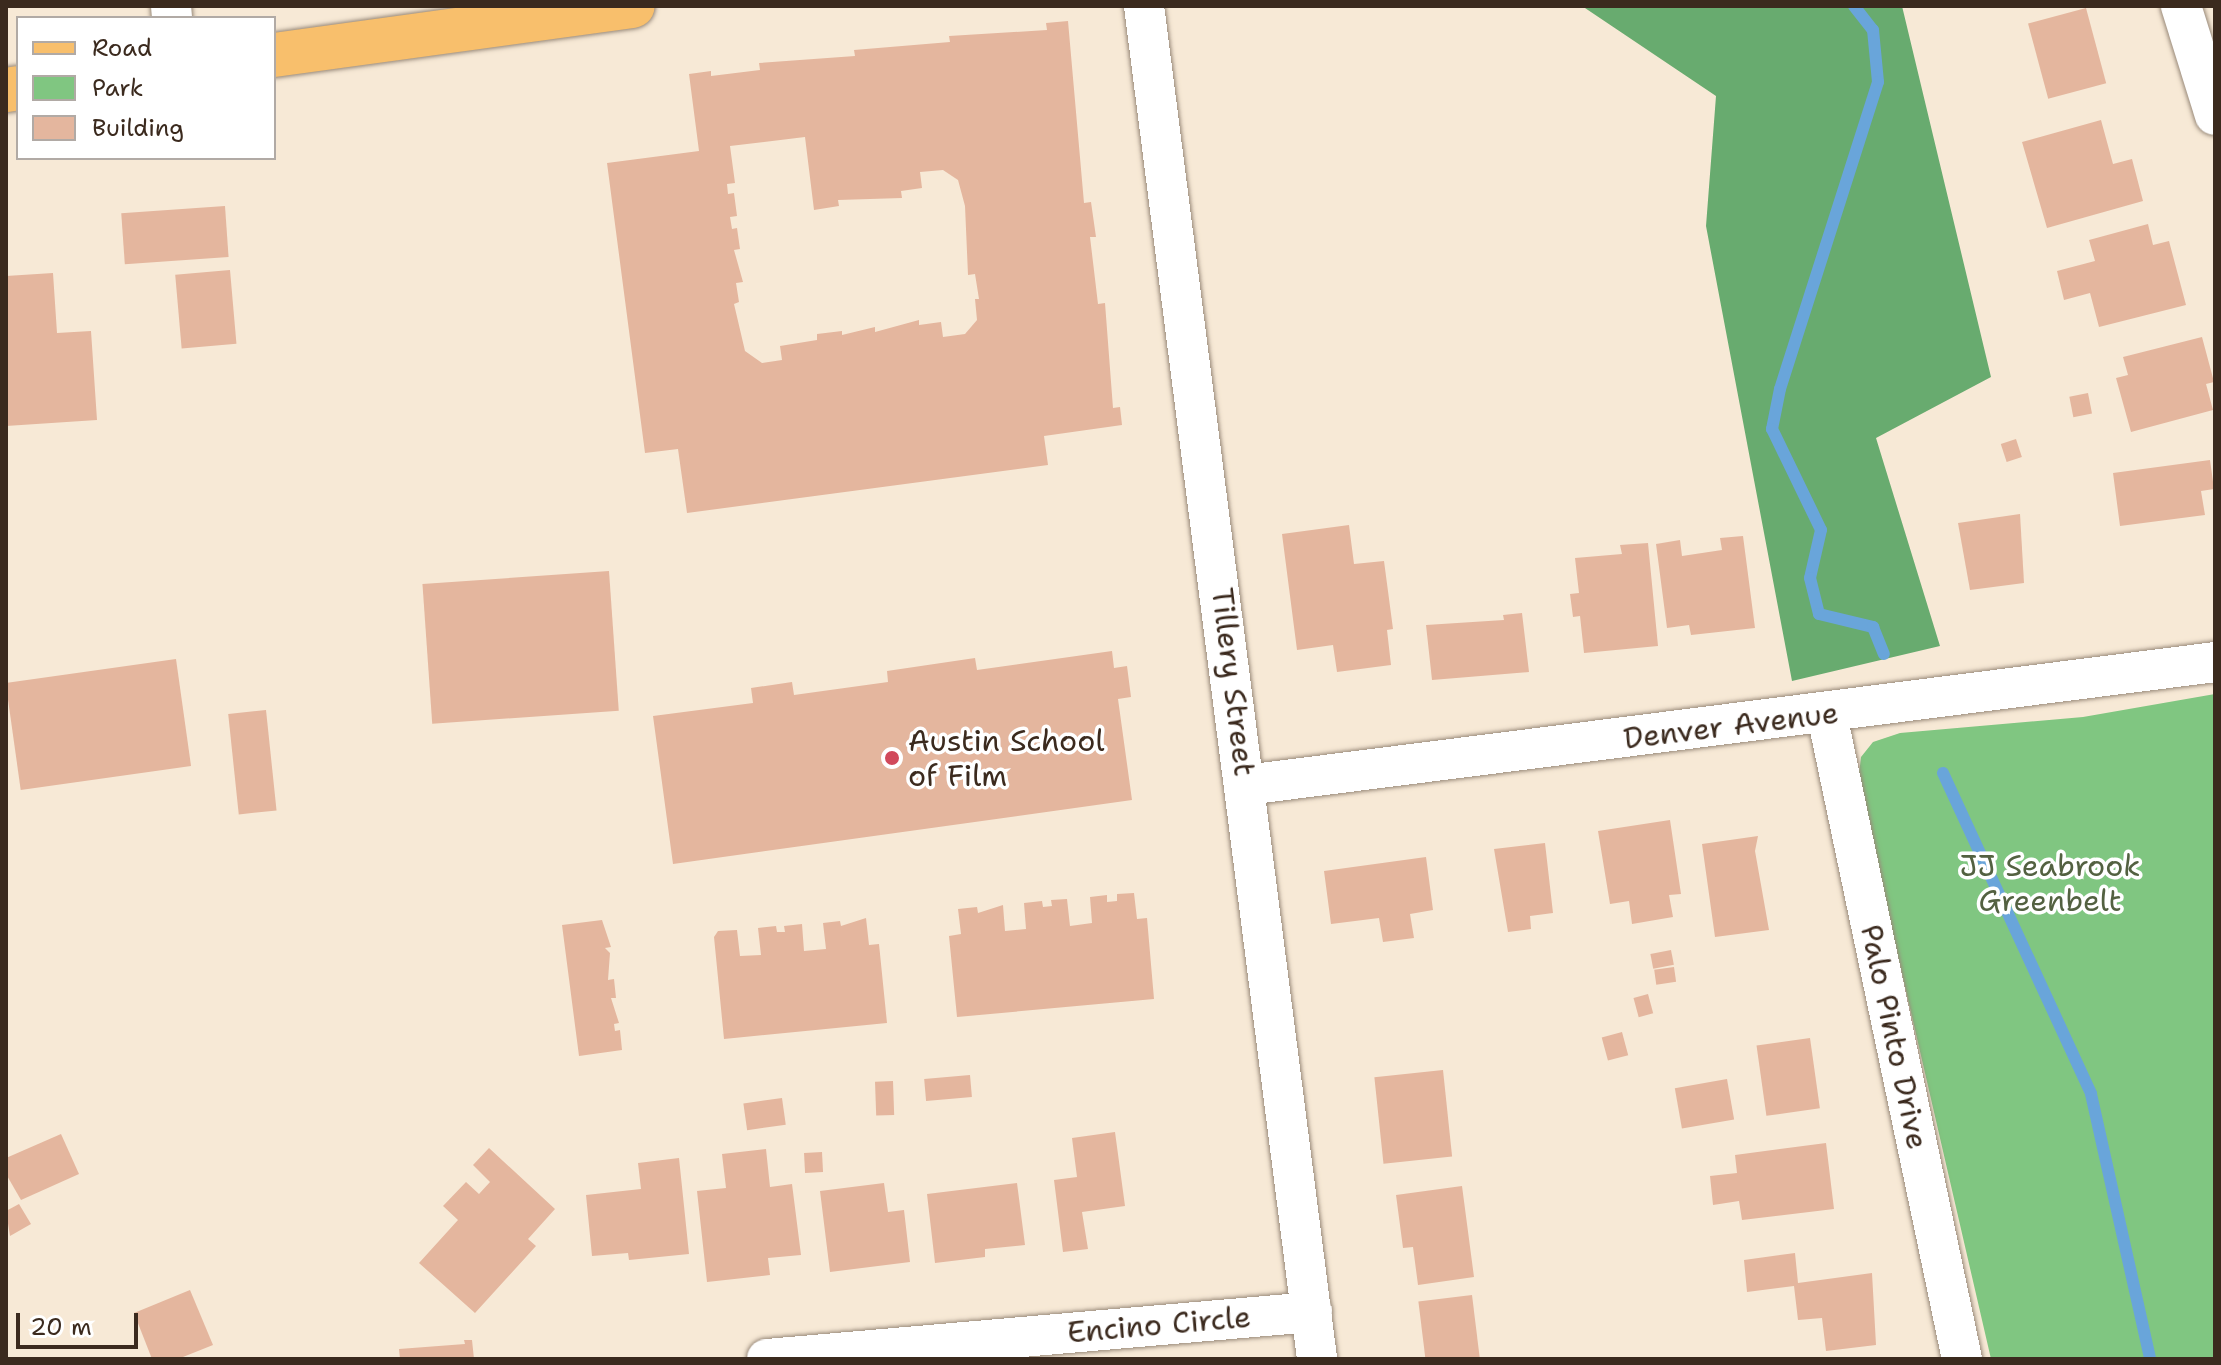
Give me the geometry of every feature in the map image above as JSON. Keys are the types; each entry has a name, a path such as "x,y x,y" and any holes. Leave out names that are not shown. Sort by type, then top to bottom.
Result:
{"main road":[{"path":"276,55 633,6"}],"street":[{"name":"Tillery Street","path":"1144,6 1317,1359"},
{"path":"2181,6 2215,115"},
{"path":"2163,669 2215,640"},
{"name":"Denver Avenue","path":"1246,785 1827,715 2215,662"},
{"name":"Palo Pinto Drive","path":"1827,715 1962,1359"},
{"name":"Encino Circle","path":"767,1359 1312,1312"}],"green space":[{"path":"1582,6 1902,6 1991,377 1876,438 1940,646 1792,681 1706,226 1716,96"},
{"name":"JJ Seabrook Greenbelt","path":"2215,694 2215,1359 1991,1359 1858,783 1861,757 1873,742 1900,733 2083,717"}],"building":[{"path":"2086,8 2106,83 2048,99 2028,24"},
{"path":"1068,21 1084,203 1091,202 1096,237 1090,237 1098,304 1105,303 1113,408 1120,407 1122,425 1044,436 1048,465 687,513 678,449 645,453 607,163 699,151 689,74 711,71 711,76 760,70 759,63 855,56 854,50 950,42 949,36 1047,30 1046,23","holes":["805,137 814,210 839,206 838,200 902,198 901,191 922,188 920,172 943,170 958,180 965,206 968,275 975,274 979,299 975,299 977,320 965,334 943,337 941,322 919,325 919,320 875,332 875,327 842,335 842,331 817,334 817,340 780,346 782,360 762,363 745,351 734,304 739,302 736,283 743,282 734,250 740,249 737,228 732,229 730,217 737,216 734,193 728,194 727,184 735,183 730,146"]},
{"path":"2101,120 2113,164 2132,159 2143,201 2047,228 2022,142"},
{"path":"225,206 229,257 125,264 121,213"},
{"path":"2148,224 2153,245 2169,241 2186,305 2099,327 2090,293 2064,300 2057,271 2095,261 2089,240"},
{"path":"230,270 236,344 182,349 175,275"},
{"path":"53,273 57,333 91,331 97,420 6,426 6,276"},
{"path":"2202,337 2214,382 2206,384 2213,410 2131,432 2116,378 2128,375 2123,357"},
{"path":"2088,393 2092,414 2073,417 2069,397"},
{"path":"2016,439 2022,457 2007,462 2001,444"},
{"path":"2210,460 2214,489 2201,491 2205,515 2120,526 2113,473"},
{"path":"2020,514 2024,583 1970,590 1958,523"},
{"path":"1349,525 1354,564 1384,561 1393,629 1387,630 1391,665 1337,672 1333,645 1297,650 1282,534"},
{"path":"1743,536 1755,628 1691,635 1689,625 1667,628 1656,544 1680,540 1682,556 1722,550 1720,538"},
{"path":"1648,543 1658,646 1584,653 1580,616 1573,617 1570,594 1579,593 1575,558 1622,554 1620,545"},
{"path":"609,571 619,711 432,724 422,584"},
{"path":"1522,613 1529,672 1432,680 1426,625 1504,620 1503,615"},
{"name":"Austin School of Film","path":"1112,651 1114,668 1127,666 1131,697 1118,699 1132,800 673,864 653,716 753,703 751,688 792,682 794,695 888,682 887,671 975,658 977,670"},
{"path":"176,659 191,766 21,790 6,683"},
{"path":"266,710 277,810 239,814 228,714"},
{"path":"1670,820 1681,894 1669,895 1673,917 1632,924 1629,901 1610,904 1598,831"},
{"path":"1758,836 1755,851 1769,930 1715,937 1702,844"},
{"path":"1545,843 1553,913 1530,916 1531,929 1508,932 1494,849"},
{"path":"1426,857 1433,910 1410,914 1414,938 1383,942 1379,918 1331,924 1324,871"},
{"path":"1134,893 1137,919 1147,918 1154,999 957,1017 949,936 961,934 958,909 977,907 978,913 1003,905 1005,931 1026,929 1024,903 1042,901 1043,907 1052,906 1051,900 1067,899 1070,926 1092,923 1090,897 1107,895 1107,902 1117,901 1117,894"},
{"path":"866,918 869,945 879,944 887,1023 724,1039 714,937 718,931 737,930 740,956 761,955 758,928 776,926 777,932 785,932 784,926 802,924 804,951 826,949 823,923 840,921 841,926"},
{"path":"602,920 611,947 605,948 610,953 608,980 614,979 616,998 611,998 619,1023 614,1024 615,1031 620,1030 622,1050 579,1056 562,925"},
{"path":"1671,950 1674,965 1653,969 1650,954"},
{"path":"1674,967 1676,982 1656,985 1654,970"},
{"path":"1648,994 1653,1013 1639,1017 1634,998"},
{"path":"1622,1032 1628,1055 1608,1061 1602,1037"},
{"path":"1810,1038 1820,1108 1766,1116 1757,1046"},
{"path":"1443,1070 1452,1157 1383,1164 1374,1077"},
{"path":"970,1075 972,1097 926,1101 924,1079"},
{"path":"1727,1079 1734,1119 1682,1129 1675,1088"},
{"path":"893,1081 894,1115 876,1116 875,1082"},
{"path":"782,1098 786,1125 747,1130 743,1103"},
{"path":"1115,1132 1125,1206 1082,1212 1088,1249 1063,1252 1054,1180 1077,1177 1072,1138"},
{"path":"61,1134 79,1174 21,1200 6,1174 6,1158"},
{"path":"1826,1143 1834,1209 1742,1220 1739,1201 1713,1205 1710,1176 1737,1173 1735,1155"},
{"path":"489,1148 555,1209 528,1239 536,1246 475,1313 419,1263 458,1220 443,1206 466,1182 479,1194 490,1182 473,1165"},
{"path":"766,1149 770,1187 792,1184 801,1255 768,1258 770,1275 707,1282 697,1191 726,1188 722,1154"},
{"path":"822,1152 823,1172 805,1173 804,1153"},
{"path":"679,1158 689,1254 629,1260 628,1253 592,1256 586,1195 641,1189 638,1163"},
{"path":"884,1183 888,1212 904,1210 910,1262 830,1272 820,1191"},
{"path":"1017,1183 1025,1245 985,1249 985,1257 935,1263 927,1194"},
{"path":"1462,1186 1474,1277 1418,1285 1413,1247 1403,1248 1396,1195"},
{"path":"19,1204 31,1224 10,1236 6,1211"},
{"path":"1795,1253 1798,1283 1872,1273 1876,1345 1826,1351 1822,1318 1798,1320 1794,1286 1747,1292 1744,1260"},
{"path":"190,1290 213,1345 178,1359 152,1359 134,1313"},
{"path":"1472,1295 1480,1359 1425,1359 1418,1302"},
{"path":"464,1340 472,1340 474,1359 400,1359 399,1349 465,1344"}],"waterway":[{"path":"1854,6 1873,30 1878,82 1780,389 1772,429 1821,530 1810,578 1819,614 1873,627 1884,654"},
{"path":"1943,773 2091,1094 2150,1359"}],"place":[{"name":"Austin School of Film","path":"892,758"}]}
